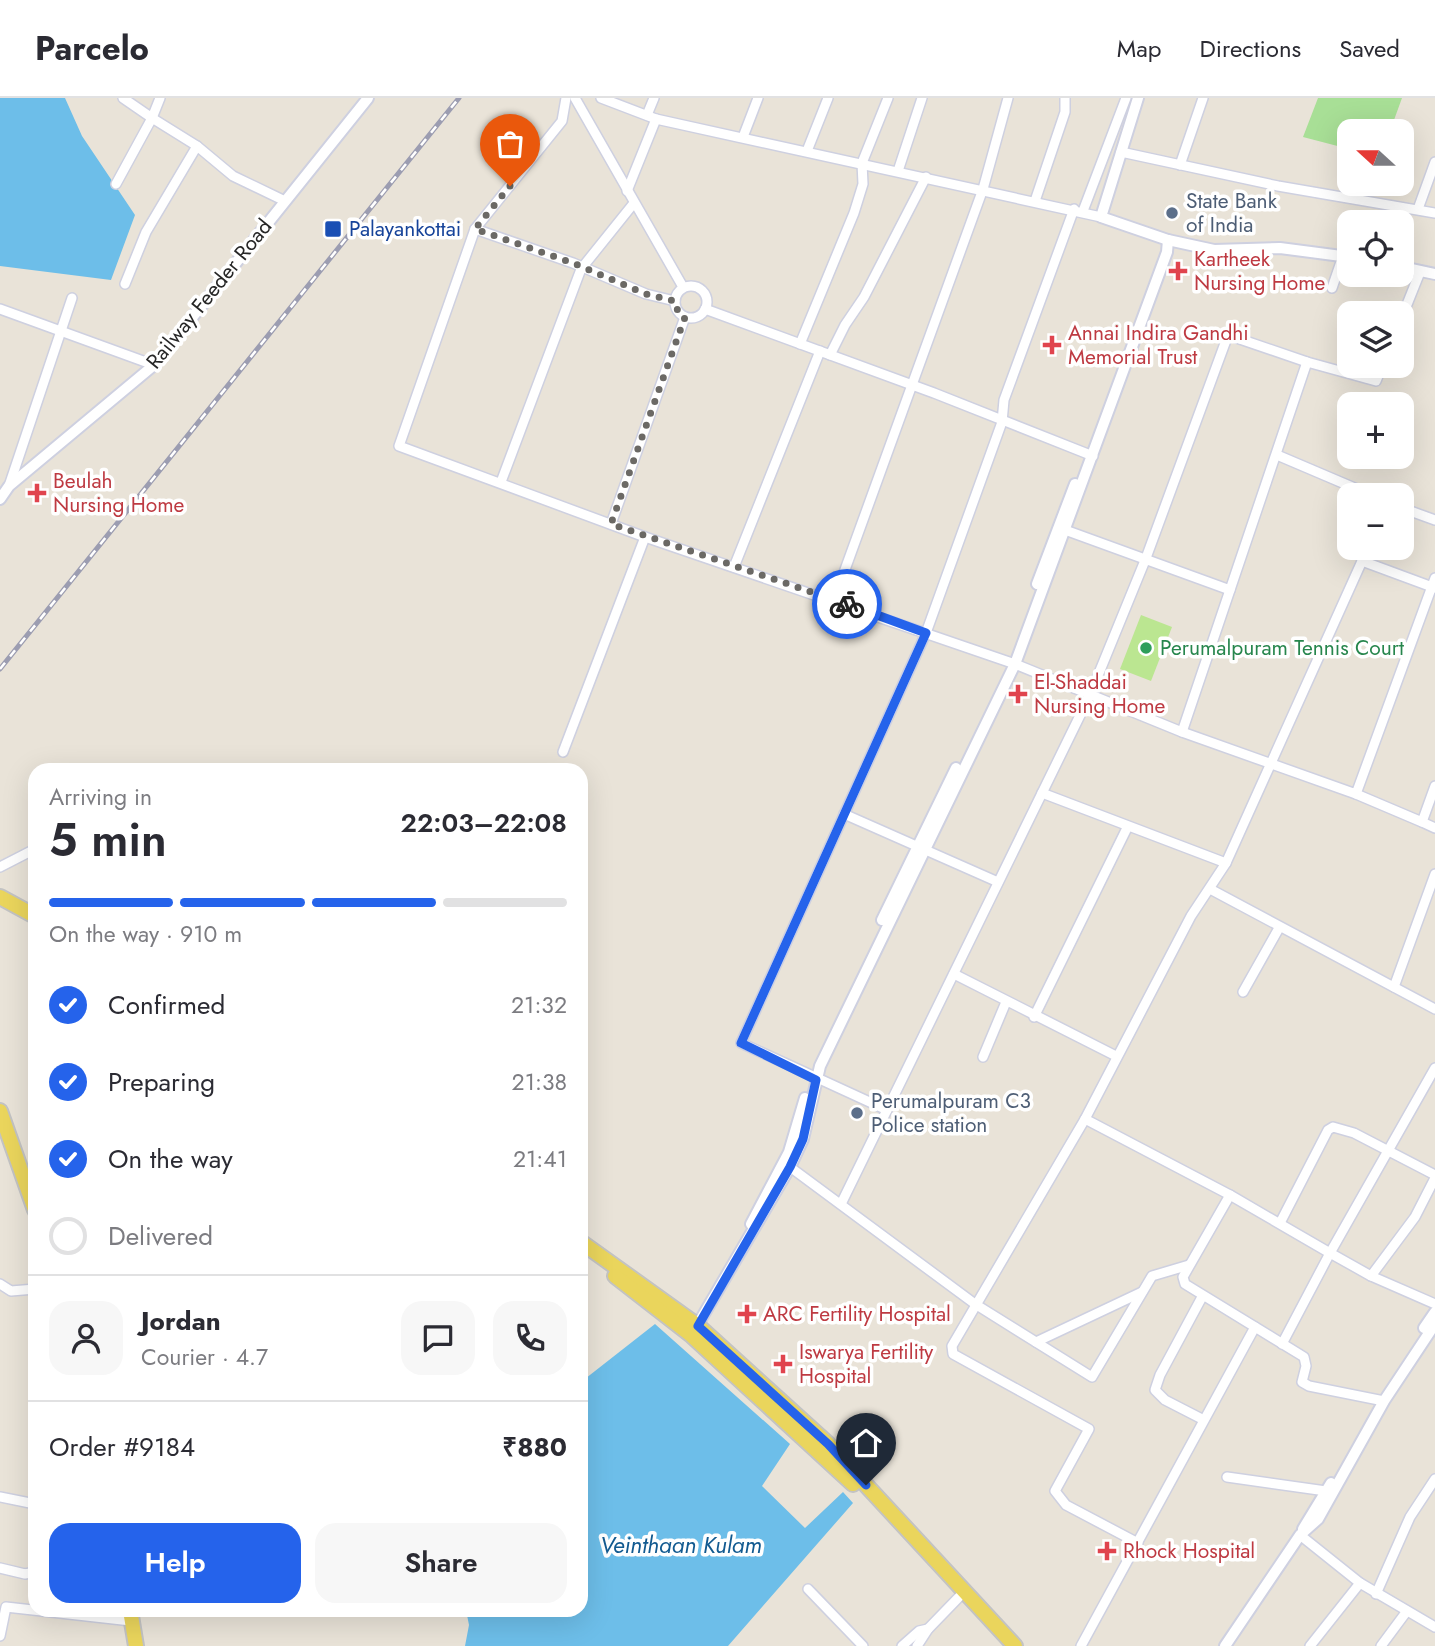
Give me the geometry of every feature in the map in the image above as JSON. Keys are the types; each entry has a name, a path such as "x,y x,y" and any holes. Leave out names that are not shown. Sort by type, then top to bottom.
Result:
{"main road":[{"path":"0,887 28,901"},
{"path":"0,897 28,912"},
{"path":"0,1111 28,1190"},
{"path":"588,1246 692,1328 828,1444 1015,1646"},
{"path":"588,1258 692,1328 862,1493 1004,1646"},
{"path":"131,1617 136,1646"}],"street":[{"path":"123,98 197,146 233,176 285,201"},
{"path":"116,184 160,98"},
{"name":"Railway Feeder Road","path":"0,499 9,486 154,365 368,98"},
{"path":"566,98 562,121 475,229 399,446 645,537 1011,662 1182,732 1356,794 1435,828"},
{"path":"575,98 683,287"},
{"path":"601,98 652,117 1079,210 1168,240 1214,250 1280,248 1337,256"},
{"path":"627,191 652,117 654,98"},
{"path":"743,137 758,98"},
{"path":"807,151 828,98"},
{"path":"800,344 854,212 863,184 862,163 888,98"},
{"path":"898,171 922,98"},
{"path":"834,600 983,189 1008,98"},
{"path":"1035,201 1065,112 1065,98"},
{"path":"887,1110 741,1043 926,633 1002,422 1003,400 1126,98"},
{"path":"1101,217 1138,98"},
{"path":"1180,165 1203,98"},
{"path":"125,284 146,232 197,146"},
{"path":"1121,152 1278,186 1435,213"},
{"path":"1418,209 1435,162"},
{"path":"734,568 825,353 864,297 926,177"},
{"path":"501,482 581,269 634,203"},
{"path":"475,229 646,294 675,301"},
{"path":"1011,662 1167,252 1168,240"},
{"path":"1414,270 1435,274"},
{"path":"1408,301 1420,271"},
{"path":"1332,288 1337,277"},
{"path":"692,285 701,288 706,296 705,309 694,318 685,317 678,312 675,301 683,287 692,285"},
{"path":"9,486 72,298"},
{"path":"0,309 154,365"},
{"path":"705,309 1090,454"},
{"path":"611,524 685,317"},
{"path":"841,1204 1090,695 1146,558 1228,335 1337,370"},
{"path":"1182,732 1307,362"},
{"path":"692,1328 789,1152 813,1078 1011,662 1066,530 1090,454"},
{"path":"1277,455 1343,483"},
{"path":"1414,512 1435,520"},
{"path":"1066,530 1230,590"},
{"path":"563,752 645,537"},
{"path":"1138,1543 1066,1505 1055,1491 1089,1429 953,1354 954,1338 1084,1119 1191,916 1226,863 1362,561 1434,584 1356,794"},
{"path":"1422,822 1435,786"},
{"path":"1042,793 1127,828 1226,863"},
{"path":"844,814 998,883"},
{"path":"1034,1017 1127,828"},
{"path":"0,867 28,853"},
{"path":"1394,988 1435,874"},
{"path":"1210,889 1435,1009"},
{"path":"1244,992 1279,928"},
{"path":"954,974 1034,1017 1116,1056"},
{"path":"983,1057 1006,1002"},
{"path":"1282,1344 1330,1253 1435,1068"},
{"path":"692,1328 790,1167 803,1139 813,1078"},
{"path":"1084,1119 1230,1195 1371,1276 1435,1304"},
{"path":"1280,1223 1328,1130 1341,1128 1389,1150 1435,1177 1415,1217 1371,1276"},
{"path":"790,1167 975,1304 1093,1377 1152,1276 1189,1265"},
{"path":"1230,1195 1183,1280 1202,1297 1304,1357 1306,1366 1302,1382 1309,1386 1381,1400"},
{"path":"0,1284 11,1291 28,1290"},
{"path":"1036,1342 1143,1292"},
{"path":"1202,1297 1160,1375 1155,1390 1165,1400 1202,1419"},
{"path":"1225,1646 1300,1535 1435,1312"},
{"path":"1081,1646 1202,1419 1255,1328"},
{"path":"1300,1535 1318,1519 1381,1400 1434,1328"},
{"path":"1227,1477 1326,1491"},
{"path":"1377,1594 1409,1517 1435,1479"},
{"path":"0,1497 28,1503"},
{"path":"1300,1535 1360,1583 1435,1627"},
{"path":"0,1568 28,1573"},
{"path":"1310,1646 1360,1583"},
{"path":"808,1589 863,1646"},
{"path":"917,1646 928,1629 959,1597"},
{"path":"1,1639 3,1606 28,1608"},
{"path":"1381,1646 1407,1612"},
{"path":"902,1646 919,1631 928,1629"}],"green space":[{"path":"1318,98 1402,98 1394,119 1337,119 1337,146 1303,137"},
{"name":"Perumalpuram Tennis Court","path":"1141,615 1172,627 1151,681 1120,669"}],"water":[{"path":"0,98 65,98 82,136 135,215 111,280 0,266"},
{"name":"Veinthaan Kulam","path":"655,1324 790,1444 762,1486 805,1528 843,1492 853,1503 728,1646 465,1646 469,1625 467,1617 588,1617 588,1377"}],"railway":[{"path":"0,669 459,98"}],"way so far":[{"path":"510,186 475,229 573,263 581,269 646,294 675,301 678,312 685,317 611,524 734,568 847,604"}],"place":[{"name":"State Bank of India","path":"1172,213"},
{"name":"Palayankottai","path":"333,229"},
{"name":"Kartheek Nursing Home","path":"1178,271"},
{"name":"Annai Indira Gandhi Memorial Trust","path":"1052,345"},
{"name":"Beulah Nursing Home","path":"37,493"},
{"name":"Perumalpuram Tennis Court","path":"1146,648"},
{"name":"El-Shaddai Nursing Home","path":"1018,694"},
{"name":"Perumalpuram C3 Police station","path":"857,1113"},
{"name":"ARC Fertility Hospital","path":"747,1314"},
{"name":"Iswarya Fertility Hospital","path":"783,1364"},
{"name":"Rhock Hospital","path":"1107,1551"}],"route":[{"path":"847,604 926,633 741,1043 816,1080 803,1139 790,1167 698,1326 828,1444 866,1485"}]}
